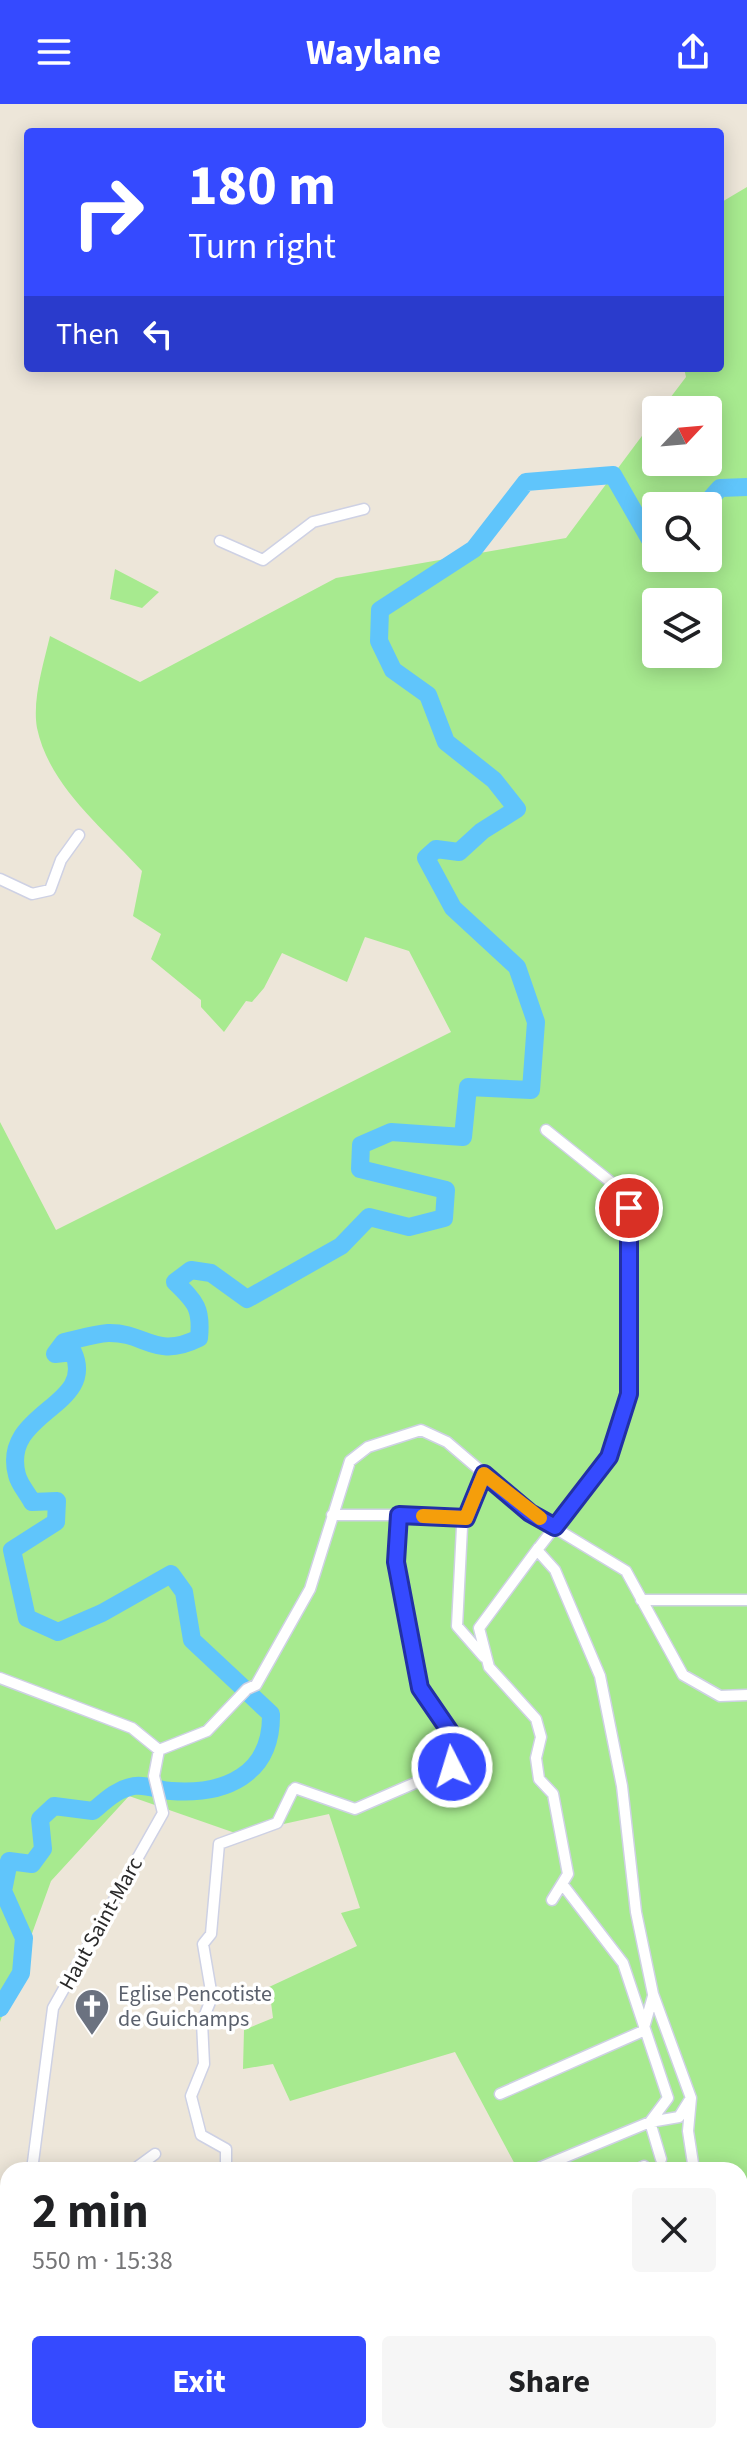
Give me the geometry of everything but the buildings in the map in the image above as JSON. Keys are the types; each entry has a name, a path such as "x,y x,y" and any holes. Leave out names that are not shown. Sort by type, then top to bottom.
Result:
{"street":[{"path":"220,541 263,560 313,522 364,509"},
{"path":"0,879 32,894 50,890 61,860 79,835"},
{"path":"488,1662 479,1628 609,1457 629,1394 629,1208 622,1191 546,1130"},
{"path":"0,1678 132,1728 159,1750 207,1731 247,1689 256,1685 310,1589 350,1461 368,1447 421,1430 447,1442 530,1513 626,1571 683,1675 720,1696 747,1695"},
{"path":"484,1474 462,1527 457,1626 536,1719 541,1737 536,1758 539,1779 553,1794 560,1846 568,1874 552,1900"},
{"path":"332,1515 466,1518"},
{"path":"226,2162 226,2149 201,2135 191,2096 204,2064 202,2022 212,1997 203,1944 211,1934 213,1923 219,1844 277,1823 294,1789 355,1809 452,1767 457,1742 420,1688 396,1562 399,1515"},
{"path":"539,1547 537,1550 555,1570 600,1676 622,1786 636,1912 653,1994 691,2098 688,2131 693,2162"},
{"path":"641,1600 747,1600"},
{"name":"Haut Saint-Marc","path":"33,2162 53,2008 163,1813 154,1776 159,1750"},
{"path":"563,1885 623,1963 643,2031 668,2098 650,2122"},
{"path":"643,2031 653,1994"},
{"path":"500,2094 643,2031"},
{"path":"553,2162 650,2122 679,2117 691,2098"},
{"path":"650,2122 661,2159"},
{"path":"144,2162 155,2154"}],"green space":[{"path":"747,187 747,2162 514,2162 455,2052 290,2101 273,2064 243,2069 244,2030 273,2018 269,1987 357,1946 341,1913 360,1908 329,1814 238,1834 129,1796 51,1881 0,2022 0,1122 56,1230 451,1032 409,951 365,937 347,982 282,953 264,988 252,1002 246,1001 224,1032 201,1007 201,1000 151,959 161,934 133,916 142,871 80,806 53,769 37,728 37,693 50,636 140,682 336,578 566,538 642,436 642,476 722,476 722,396 672,396 686,377 685,372 724,372 724,201"},
{"path":"115,569 159,592 142,608 110,599"}],"waterway":[{"path":"0,2008 21,1973 24,1938 3,1891 9,1861 32,1864 43,1849 40,1819 54,1806 93,1811 128,1787 191,1791 227,1784 242,1777 263,1752 271,1714 192,1640 184,1592 171,1574 102,1613 58,1632 27,1618 12,1550 56,1522 57,1501 32,1502 18,1478 16,1454 22,1437 34,1422 72,1385 77,1370 73,1352 55,1354 64,1342 108,1333 132,1336 161,1346 184,1344 199,1338 196,1307 175,1282 191,1270 211,1273 247,1299 341,1246 369,1217 409,1227 444,1218 446,1190 360,1169 361,1145 391,1132 463,1137 468,1087 531,1090 536,1022 517,967 453,908 426,858 436,849 459,852 482,831 517,809 494,780 446,742 428,695 393,670 379,641 380,610 474,549 526,482 613,475 642,526"},
{"path":"716,492 720,488 747,487"}],"slow traffic":[{"path":"423,1516 466,1518 484,1474 540,1518"}],"place":[{"name":"Eglise Pencotiste de Guichamps","path":"92,2037"}],"route":[{"path":"452,1767 457,1742 420,1688 396,1562 399,1515 466,1518 484,1474 530,1513 555,1527 609,1457 629,1394 629,1208"}]}
